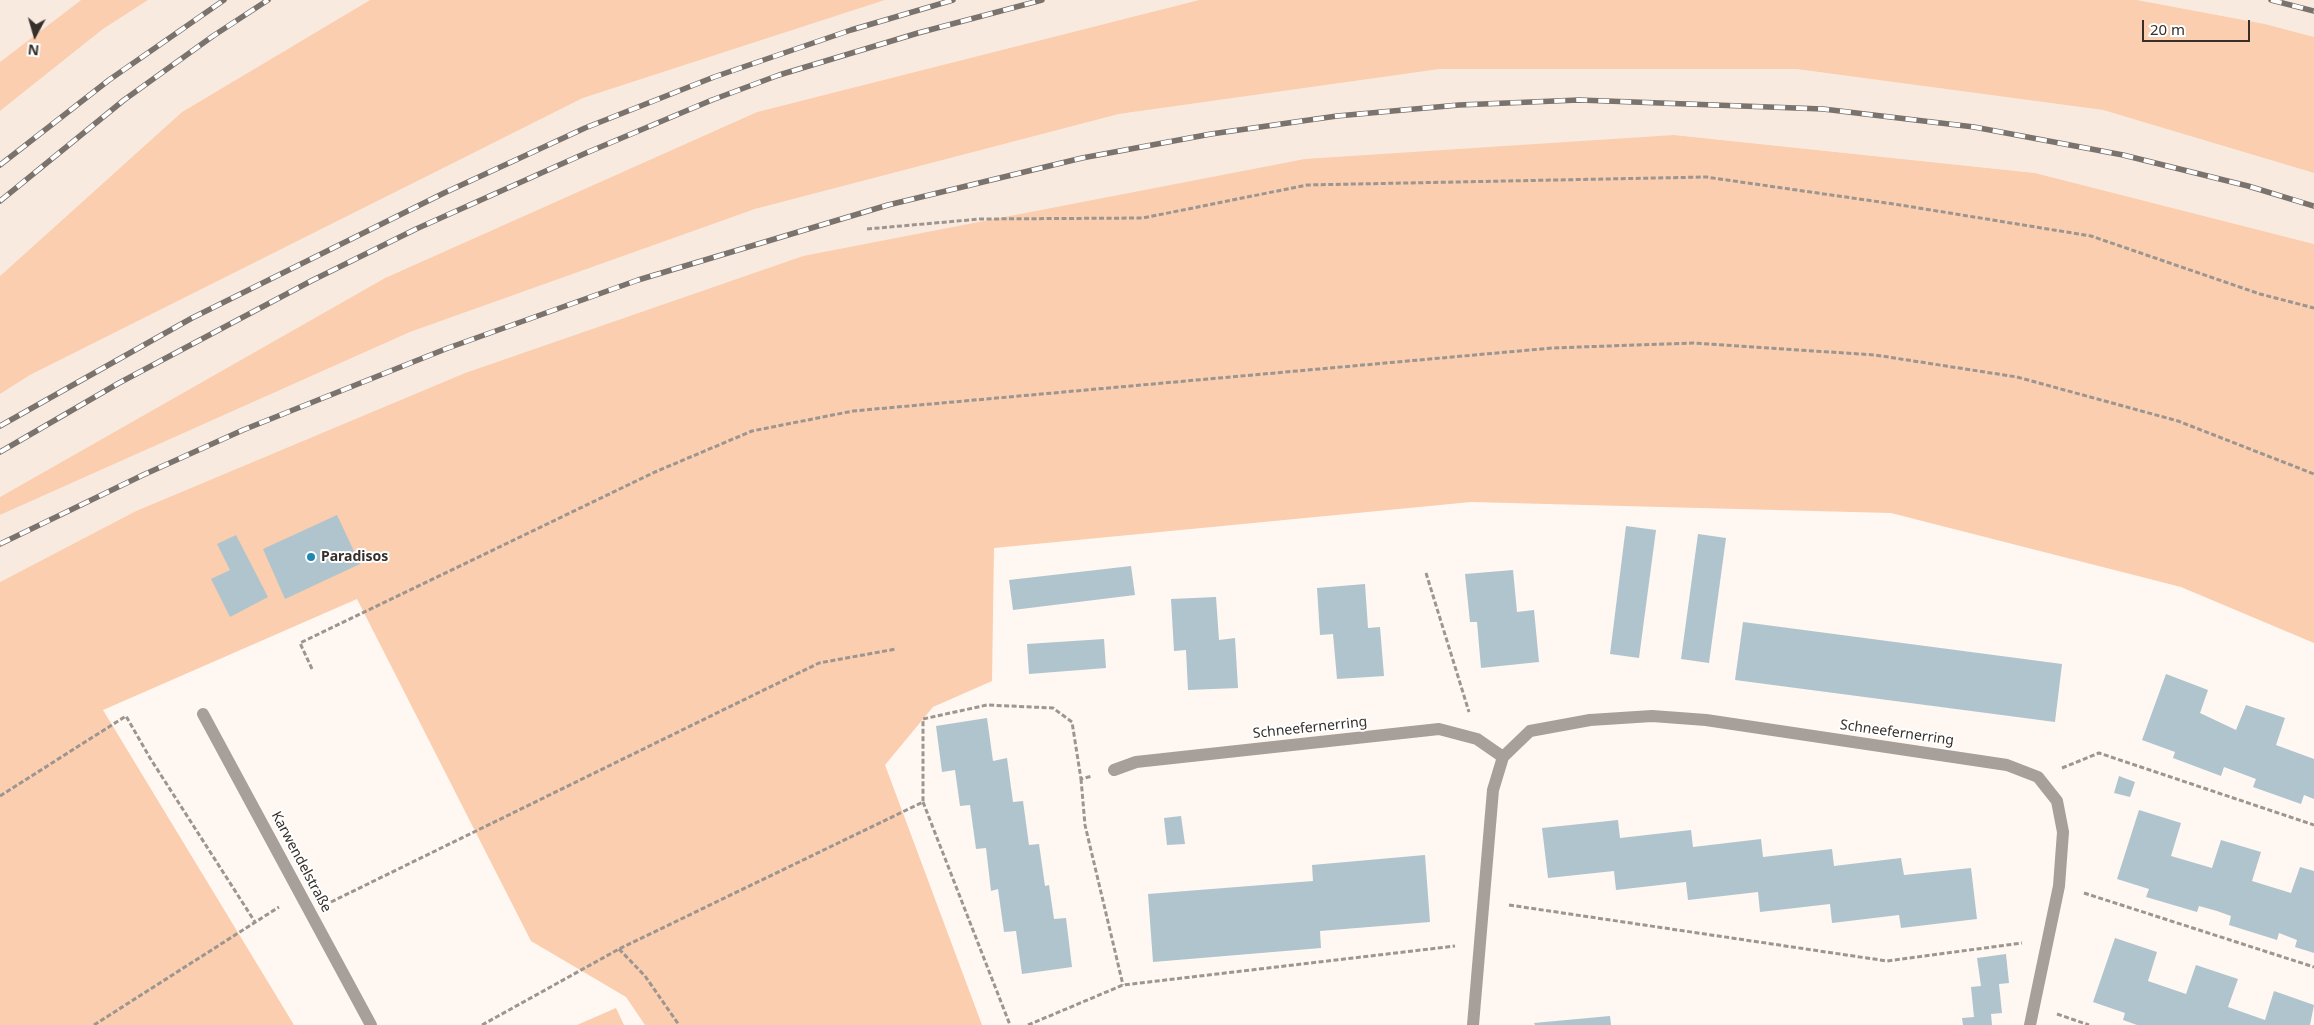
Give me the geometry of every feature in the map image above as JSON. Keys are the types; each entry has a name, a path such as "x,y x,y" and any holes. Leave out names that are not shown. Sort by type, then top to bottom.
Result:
{"street":[{"name":"Karwendelstraße","path":"203,714 371,1025"},
{"name":"Schneefernerring","path":"1473,1025 1482,901 1493,790 1503,757 1530,731 1590,720 1652,716 1706,720 2007,764 2038,777 2057,801 2063,832 2060,886 2030,1025"},
{"name":"Schneefernerring","path":"1114,770 1136,762 1439,729 1477,739 1503,757"}],"path":[{"path":"866,230 980,219 1143,218 1307,185 1706,177 1894,204 2091,236 2260,294 2314,308"},
{"path":"312,669 300,643 655,472 752,431 853,411 1552,348 1693,343 1875,355 2017,377 2178,421 2314,474"},
{"path":"1426,573 1477,739"},
{"path":"310,912 819,663 896,649"},
{"path":"1010,1025 923,802 923,719 987,705 1053,708 1072,722 1081,779 1085,825 1124,985"},
{"path":"0,796 126,716 150,758 255,922"},
{"path":"2038,777 2099,753 2314,825"},
{"path":"1081,779 1114,770"},
{"path":"482,1025 619,949 923,802"},
{"path":"2060,886 2314,967"},
{"path":"94,1025 301,894"},
{"path":"1482,901 1887,961 2050,939"},
{"path":"1028,1025 1124,985 1480,942"},
{"path":"619,949 645,976 679,1025"},
{"path":"2035,1007 2089,1025"}],"shaded area":[{"path":"0,0 81,0 0,62"},
{"path":"81,0 148,0 103,29 0,111 0,62"},
{"path":"148,0 370,0 182,112 0,276 0,111 103,29"},
{"path":"370,0 885,0 583,98 30,375 0,394 0,276 182,112"},
{"path":"885,0 1199,0 757,112 385,278 0,497 0,394 30,375 583,98"},
{"path":"1199,0 2137,0 2265,24 2314,37 2314,173 2103,110 1796,69 1440,69 1119,114 755,209 410,332 0,515 0,497 385,278 757,112"},
{"path":"2137,0 2314,0 2314,37 2265,24"},
{"path":"1440,69 1796,69 2103,110 2314,173 2314,244 2035,173 1674,135 803,256 465,373 136,511 0,582 0,515 410,332 755,209 1119,114"},
{"path":"1674,135 2035,173 2314,244 2314,643 2181,587 1891,513 1471,502 994,548 992,681 933,707 885,765 982,1025 645,1025 626,997 531,941 357,599 103,710 294,1025 0,1025 0,582 136,511 465,373 803,256 1305,159"},
{"path":"616,1008 624,1025 577,1025"}],"building":[{"name":"Paradisos","path":"337,515 360,564 285,599 263,549"},
{"path":"1626,526 1656,530 1639,658 1610,654"},
{"path":"1698,534 1726,538 1709,663 1681,659"},
{"path":"236,535 268,597 230,617 211,579 230,570 217,544"},
{"path":"1131,566 1135,595 1013,610 1009,580"},
{"path":"1513,570 1517,612 1534,610 1539,662 1481,668 1477,622 1470,622 1465,574"},
{"path":"1365,584 1368,628 1380,627 1384,676 1337,679 1333,634 1320,635 1317,588"},
{"path":"1216,597 1219,640 1235,638 1238,688 1188,690 1186,650 1174,651 1171,599"},
{"path":"1743,622 2062,664 2055,722 1735,680"},
{"path":"1104,639 1106,668 1029,674 1027,644"},
{"path":"2166,674 2208,690 2200,713 2236,730 2246,705 2285,718 2276,745 2314,759 2314,799 2304,795 2301,804 2253,787 2256,779 2224,767 2221,776 2173,758 2175,752 2142,740"},
{"path":"987,718 993,761 1007,758 1013,802 1023,801 1029,845 1039,844 1045,886 1049,885 1054,919 1066,918 1072,967 1022,974 1016,931 1004,932 998,889 991,891 986,848 976,849 970,805 960,806 955,770 942,772 936,726"},
{"path":"2119,776 2135,782 2130,797 2114,793"},
{"path":"2139,810 2181,823 2171,856 2212,868 2221,840 2261,852 2252,881 2291,893 2300,867 2314,871 2314,953 2295,947 2297,940 2279,933 2277,940 2229,925 2231,916 2217,911 2199,906 2197,912 2146,897 2149,889 2117,879"},
{"path":"1181,816 1185,844 1167,845 1164,818"},
{"path":"1618,820 1620,838 1691,830 1693,847 1761,839 1763,857 1832,849 1834,866 1901,858 1904,875 1971,868 1977,919 1901,928 1899,915 1832,923 1830,904 1760,912 1758,892 1688,900 1686,882 1616,890 1614,871 1548,878 1542,828"},
{"path":"1425,855 1430,922 1320,931 1321,948 1153,962 1148,894 1313,881 1312,865"},
{"path":"2115,938 2157,952 2148,981 2186,994 2196,965 2238,979 2228,1007 2265,1020 2274,991 2314,1005 2310,1025 2137,1025 2123,1020 2125,1013 2093,1002"},
{"path":"2006,954 2009,983 1999,984 2002,1013 1991,1014 1992,1025 1963,1025 1962,1018 1974,1017 1971,987 1981,986 1977,958"},
{"path":"1610,1016 1611,1025 1535,1025 1534,1023"}],"railway":[{"path":"0,165 109,80 224,0"},
{"path":"0,201 124,100 213,36 268,0"},
{"path":"0,426 192,318 444,193 585,128 714,77 851,30 953,0"},
{"path":"0,452 119,383 311,281 416,229 586,153 712,100 779,75 918,33 1042,0"},
{"path":"2271,0 2314,11"},
{"path":"0,544 143,475 243,430 448,348 638,280 888,205 1082,158 1211,134 1337,116 1459,105 1579,100 1823,109 1974,127 2123,155 2248,186 2314,206"}],"place":[{"name":"Paradisos","path":"311,557"}]}
